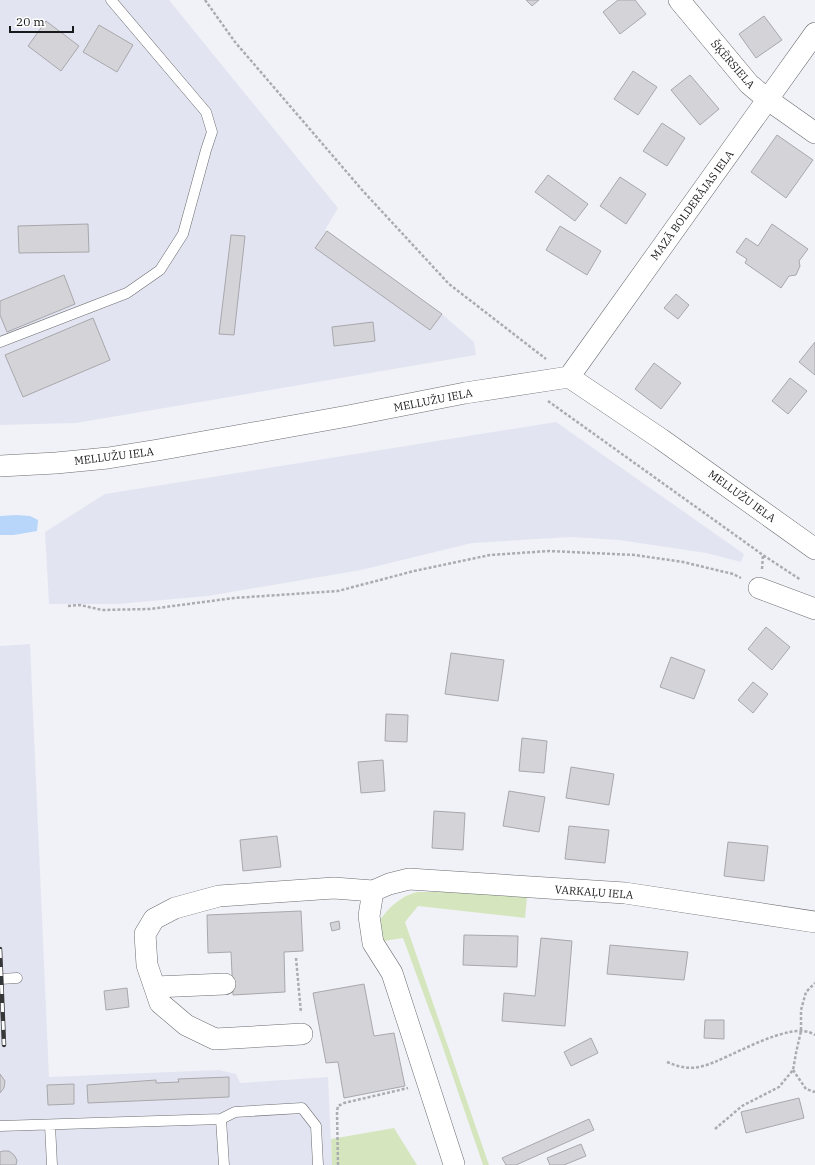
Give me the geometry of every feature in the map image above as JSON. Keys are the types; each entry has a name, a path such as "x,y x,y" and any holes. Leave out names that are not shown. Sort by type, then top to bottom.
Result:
{"street":[{"name":"ŠĶĒRSIELA","path":"679,0 742,77 767,99 815,133"},
{"name":"MAZĀ BOLDERĀJAS IELA","path":"569,377 815,33"},
{"name":"MELLUŽU IELA","path":"0,466 79,461 158,450 348,416 465,393 569,377 662,439 815,549"},
{"path":"760,588 815,609"},
{"name":"VARKAĻU IELA","path":"373,891 389,884 409,879 625,893 815,922"},
{"path":"302,1034 215,1039 186,1025 160,1002 147,965 145,934 154,919 175,908 219,896 334,888 373,891 369,916 372,943 392,972 454,1164"},
{"path":"155,987 225,984"}],"lane":[{"path":"0,342 127,293 160,270 183,234 212,132 206,112 111,0"},
{"path":"0,979 17,978"},
{"path":"0,1126 221,1119 236,1112 302,1108 316,1126 318,1165"},
{"path":"221,1119 224,1165"},
{"path":"50,1125 52,1165"}],"path":[{"path":"205,0 235,42 291,108 363,191 449,284 569,377"},
{"path":"529,383 544,398 604,442 763,555 793,574"},
{"path":"68,606 80,605 102,610 150,609 234,598 338,591 414,571 490,555 549,551 635,555 683,562 734,574 760,588"},
{"path":"296,958 302,1034"},
{"path":"715,1129 742,1106 779,1087 793,1070 801,1031 801,1010 806,992 815,983"},
{"path":"667,1062 682,1068 703,1066 766,1039 786,1033 810,1031 815,1035"},
{"path":"793,1070 806,1089 815,1092"},
{"path":"338,1165 338,1106 344,1103 428,1084"}],"shaded area":[{"path":"0,0 169,0 338,208 325,230 442,314 474,342 476,355 76,423 0,425"},
{"path":"556,422 744,554 741,562 706,553 619,540 571,537 472,543 361,570 208,596 118,604 49,604 45,532 105,494"},
{"path":"30,644 49,1077 219,1070 236,1074 240,1083 328,1077 332,1165 0,1165 0,646"}],"green space":[{"path":"417,892 453,892 527,897 525,918 418,906 405,922 489,1165 483,1165 440,1039 403,938 384,941 378,923 394,904"},
{"path":"394,1128 417,1165 332,1165 331,1139"}],"water":[{"path":"0,516 30,516 38,520 37,531 14,535 0,535"}],"building":[{"path":"526,0 539,0 532,6"},
{"path":"618,0 635,0 646,14 620,34 603,12"},
{"path":"764,16 782,40 756,58 739,34"},
{"path":"46,21 79,46 61,71 28,46"},
{"path":"99,25 133,45 117,72 83,52"},
{"path":"633,71 657,87 638,115 614,99"},
{"path":"690,75 719,109 700,125 671,90"},
{"path":"662,123 685,138 667,166 643,151"},
{"path":"777,135 813,160 786,198 751,172"},
{"path":"548,175 588,204 575,221 535,192"},
{"path":"620,177 646,194 626,224 600,206"},
{"path":"88,224 89,252 19,253 18,226"},
{"path":"772,224 808,249 799,261 800,266 796,275 789,276 781,288 745,263 747,259 736,252 746,238 758,246"},
{"path":"560,226 601,251 587,275 546,250"},
{"path":"327,231 442,314 430,330 315,248"},
{"path":"231,235 245,236 234,335 219,334"},
{"path":"64,275 75,304 7,332 0,315 0,301"},
{"path":"676,294 689,305 678,319 664,308"},
{"path":"93,318 110,360 23,397 5,355"},
{"path":"373,322 375,341 334,346 332,327"},
{"path":"815,342 815,375 799,362"},
{"path":"654,363 681,383 661,409 635,389"},
{"path":"790,378 807,391 788,414 772,401"},
{"path":"766,627 790,647 772,670 748,649"},
{"path":"451,653 504,660 498,701 445,694"},
{"path":"671,657 705,670 694,699 660,687"},
{"path":"753,682 768,694 753,713 738,700"},
{"path":"386,714 408,715 407,742 385,741"},
{"path":"522,738 547,741 544,773 519,771"},
{"path":"383,760 385,791 361,793 358,762"},
{"path":"571,767 614,774 609,805 566,798"},
{"path":"509,791 545,797 539,832 503,826"},
{"path":"434,811 465,813 463,850 432,848"},
{"path":"569,826 609,830 605,863 565,859"},
{"path":"277,836 281,867 243,871 240,840"},
{"path":"728,842 768,846 764,881 724,876"},
{"path":"301,911 303,951 284,952 285,992 233,995 231,952 208,953 207,915"},
{"path":"339,921 340,929 332,931 330,923"},
{"path":"464,935 518,936 517,967 463,965"},
{"path":"541,938 572,941 565,1026 502,1021 504,993 535,996"},
{"path":"610,945 688,952 684,980 607,974"},
{"path":"364,984 374,1036 394,1033 405,1086 344,1098 338,1062 326,1063 313,993"},
{"path":"127,988 129,1007 106,1010 104,991"},
{"path":"705,1020 724,1020 724,1039 704,1038"},
{"path":"591,1038 598,1053 571,1066 564,1052"},
{"path":"0,1074 5,1081 4,1088 0,1093"},
{"path":"229,1077 229,1097 88,1103 87,1085 156,1080 156,1083 179,1082 178,1079"},
{"path":"74,1084 74,1104 48,1105 47,1085"},
{"path":"799,1098 804,1118 746,1133 741,1112"},
{"path":"589,1119 594,1130 516,1165 506,1165 502,1158"},
{"path":"581,1144 586,1156 564,1165 550,1165 547,1158"},
{"path":"9,1151 14,1155 17,1160 16,1165 0,1165 0,1152"}],"railway":[{"path":"0,949 4,1045"}]}
